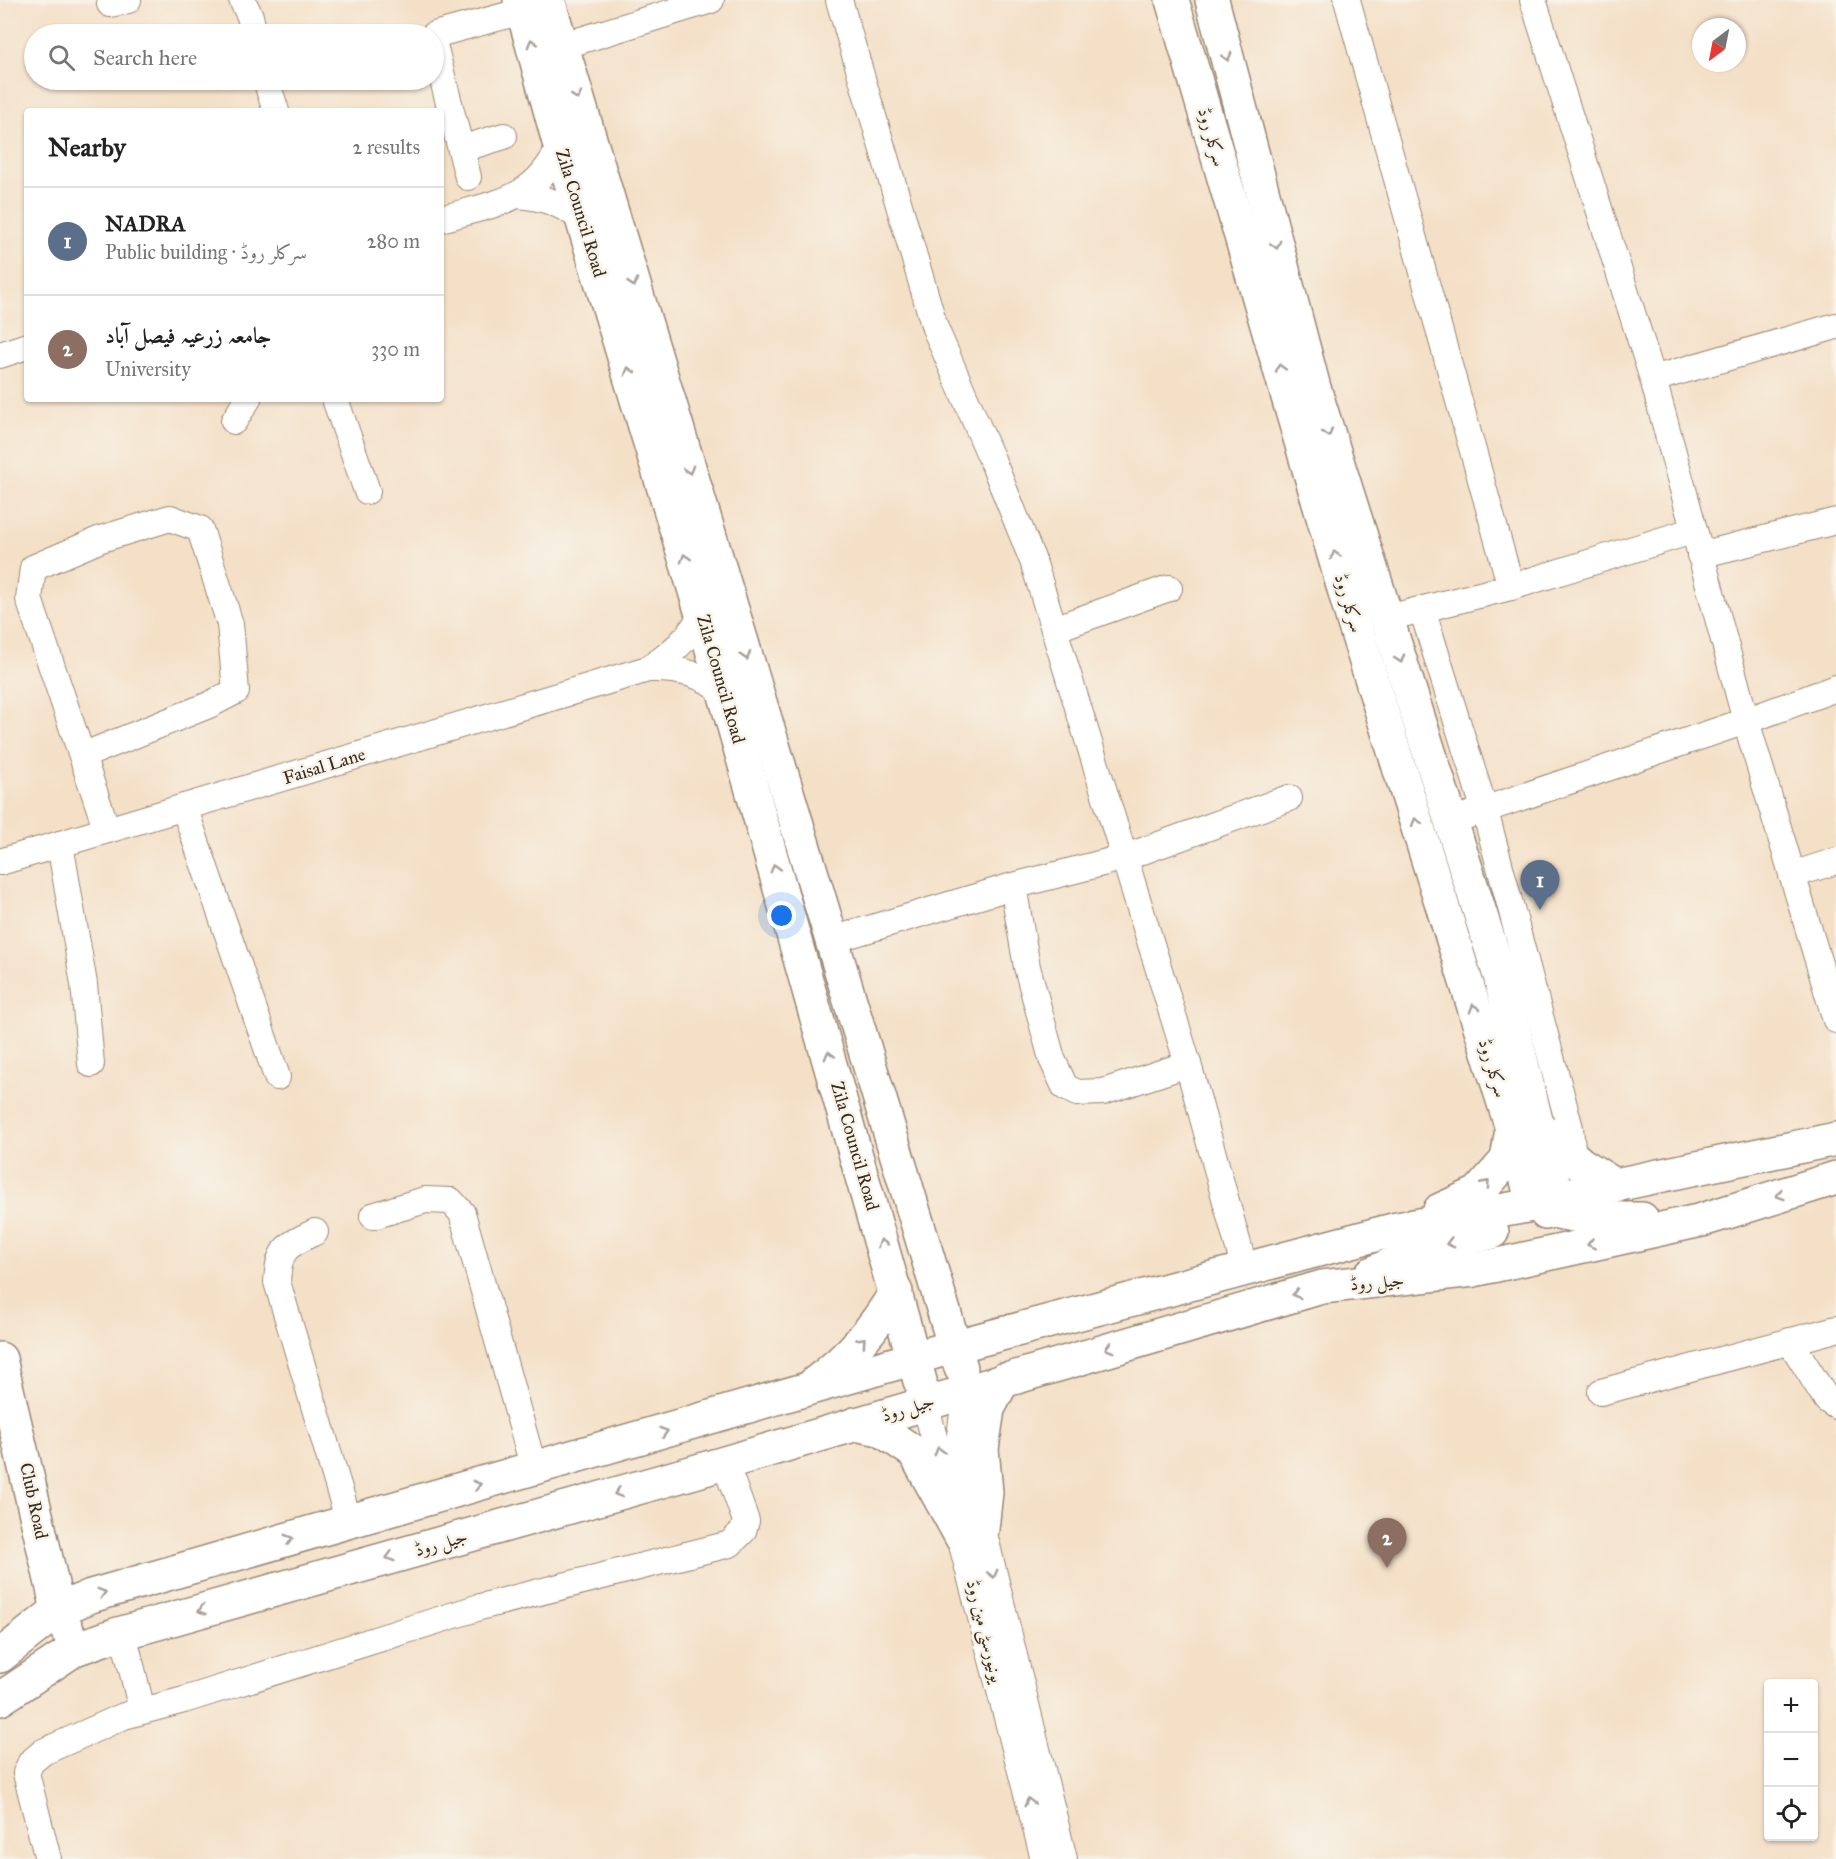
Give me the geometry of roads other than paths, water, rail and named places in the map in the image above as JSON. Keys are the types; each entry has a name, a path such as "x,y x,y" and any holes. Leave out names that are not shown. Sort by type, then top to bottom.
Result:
{"main road":[{"name":"سرکلر روڈ","path":"1172,0 1354,623 1525,1128 1547,1204"},
{"name":"سرکلر روڈ","path":"1212,0 1314,388 1500,976 1525,1128"},
{"name":"Zila Council Road","path":"530,4 562,46 831,940 956,1346 966,1391"},
{"name":"Zila Council Road","path":"530,4 560,146 726,695 916,1359 925,1403"},
{"path":"1398,1229 1478,1193 1507,1160 1525,1128 1572,1143 1616,1186"},
{"path":"0,1656 58,1610 91,1596 956,1346 1398,1229 1547,1204 1616,1186 1836,1139"},
{"name":"جیل روڈ","path":"0,1699 75,1649 123,1633 724,1463 1322,1287 1474,1270 1702,1220 1836,1178"},
{"path":"1547,1204 1606,1219 1702,1220"},
{"path":"1347,1284 1420,1251 1533,1220 1547,1204"},
{"path":"801,1392 840,1365 876,1326 896,1292"},
{"name":"Club Road","path":"0,1359 6,1400 58,1610 75,1649"},
{"path":"972,1534 986,1492 982,1449 988,1409 1003,1380"},
{"path":"855,1424 880,1429 915,1453 972,1534"}],"street":[{"path":"242,0 252,24"},
{"path":"562,46 711,0"},
{"path":"839,0 935,328 1024,539 1054,629 1126,856 1188,1064 1245,1270"},
{"path":"1347,0 1511,587"},
{"path":"1533,0 1653,379 1692,531 1746,721 1836,1020"},
{"path":"444,25 530,4"},
{"path":"444,84 468,177"},
{"path":"269,90 275,108"},
{"path":"461,149 504,136"},
{"path":"444,218 518,195 537,183 551,166 560,146"},
{"path":"518,195 542,197 564,205 583,219"},
{"path":"1653,379 1836,326"},
{"path":"0,355 24,347"},
{"path":"234,421 246,402"},
{"path":"336,402 367,491"},
{"path":"82,756 209,705 236,691 230,624 200,529 170,518 102,539 33,568 29,599 107,831"},
{"path":"1700,555 1836,521"},
{"path":"1387,618 1511,587 1692,531"},
{"path":"1054,629 1169,588"},
{"path":"1422,609 1485,811 1572,1143"},
{"name":"Faisal Lane","path":"648,669 680,645 694,630 702,614"},
{"name":"Faisal Lane","path":"0,862 648,669 683,671 716,685 726,695"},
{"path":"1451,821 1746,721 1836,687"},
{"path":"831,940 1013,886 1126,856 1289,798"},
{"path":"184,807 278,1077"},
{"path":"60,844 84,984 91,1064"},
{"path":"1792,875 1836,861"},
{"path":"1013,886 1027,967 1052,1059 1065,1087 1077,1093 1103,1092 1188,1064"},
{"path":"373,1216 425,1200 451,1201 462,1213 534,1469"},
{"path":"315,1232 287,1246 279,1259 277,1282 349,1522"},
{"path":"1602,1392 1836,1329"},
{"path":"1790,1341 1827,1400 1836,1406"},
{"name":"یونیورسٹی مین روڈ","path":"966,1391 960,1436 972,1534 1044,1859"},
{"name":"یونیورسٹی مین روڈ","path":"925,1403 972,1534 1064,1859"},
{"path":"48,1859 26,1773 31,1762 43,1752 142,1710 184,1700 480,1607 730,1544 744,1531 746,1521 724,1463"},
{"path":"123,1633 142,1710"}],"place":[{"name":"NADRA","path":"1540,910"},
{"name":"جامعہ زرعیہ فیصل آباد","path":"1387,1568"}]}
